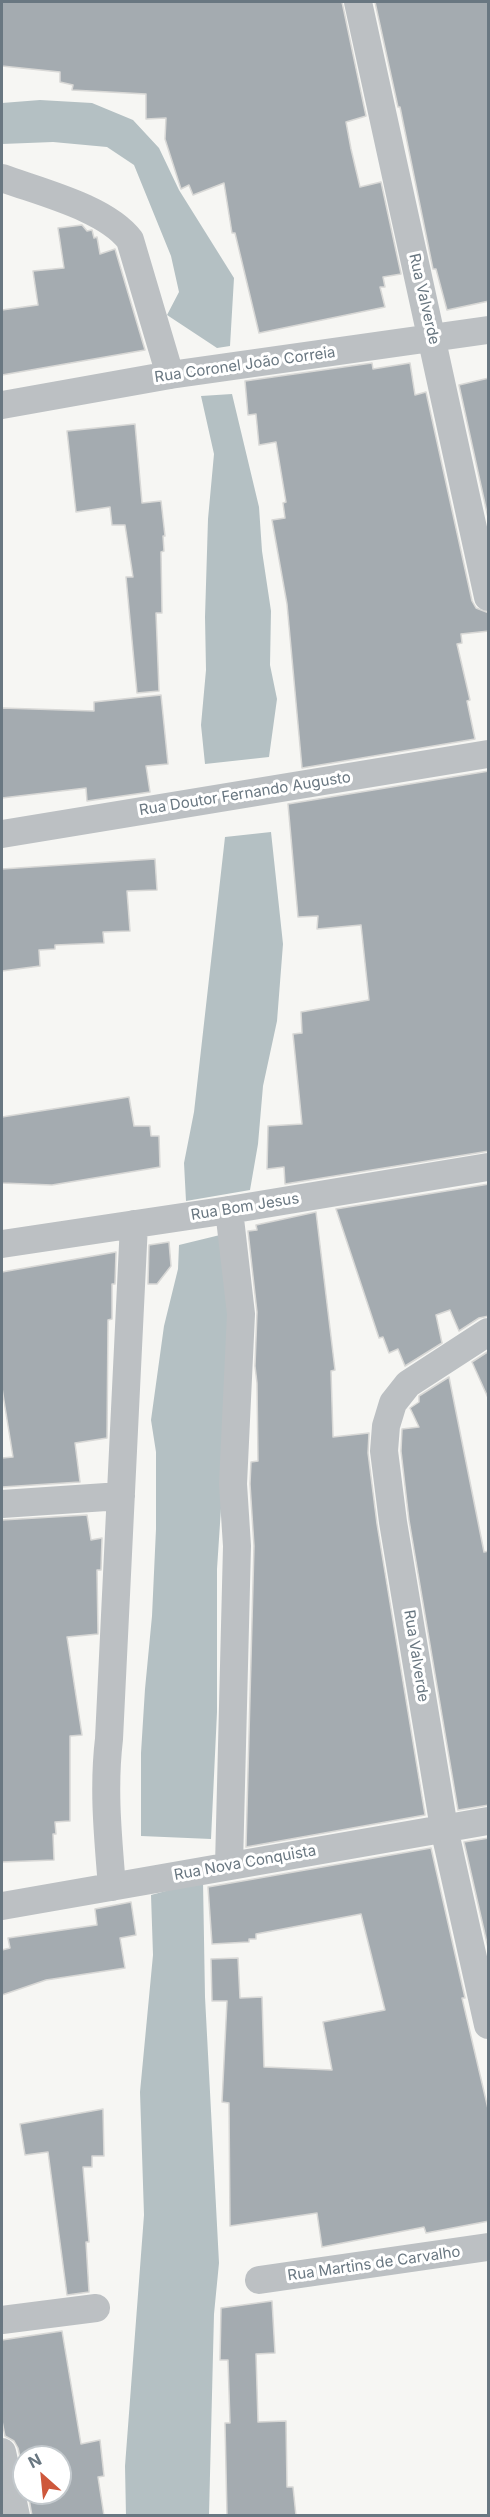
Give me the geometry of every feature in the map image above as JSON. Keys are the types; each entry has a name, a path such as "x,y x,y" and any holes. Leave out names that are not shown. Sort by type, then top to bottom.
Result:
{"street":[{"name":"Rua Valverde","path":"358,2 489,597"},
{"path":"2,178 102,215 121,228 130,240 170,375"},
{"name":"Rua Coronel João Correia","path":"2,405 170,375 489,330"},
{"name":"Rua Doutor Fernando Augusto","path":"2,834 489,754"},
{"name":"Rua Bom Jesus","path":"2,1244 229,1210 489,1167"},
{"path":"229,1210 241,1314 233,1484 237,1546 229,1865"},
{"path":"112,1887 105,1771 109,1739 134,1224"},
{"name":"Rua Valverde","path":"489,1332 408,1384 393,1402 385,1434 384,1451 393,1522 444,1828 489,2025"},
{"path":"2,1504 121,1497"},
{"name":"Rua Nova Conquista","path":"2,1906 489,1821"},
{"name":"Rua Martins de Carvalho","path":"259,2280 489,2247"},
{"path":"2,2320 96,2308"},
{"path":"2,2452 16,2516"}],"shaded area":[{"path":"40,100 92,103 133,120 159,148 179,190 234,278 230,346 217,348 167,315 179,292 171,256 134,165 107,147 53,142 2,144 2,103"},
{"path":"232,394 259,507 262,551 271,611 270,665 277,699 269,757 205,764 201,725 206,670 208,519 214,454 201,396"},
{"path":"271,832 283,944 277,1021 263,1086 258,1144 250,1190 186,1201 184,1163 194,1112 225,837"},
{"path":"220,1235 232,1342 217,1569 217,1712 211,1839 141,1836 141,1753 152,1616 156,1529 156,1452 151,1420 164,1326 178,1269 179,1245"},
{"path":"203,1881 205,1997 219,2263 214,2314 209,2515 126,2516 125,2466 144,2215 140,2092 153,1955 151,1895"}],"building":[{"path":"2,2 342,2 366,116 346,122 351,149 360,187 381,182 401,274 383,277 385,287 380,287 385,307 259,333 235,233 232,233 224,183 193,195 189,185 181,189 165,139 166,118 146,119 146,94 72,90 73,85 60,82 60,72 2,66"},
{"path":"375,2 489,2 489,301 447,310 436,269 433,269 400,107 398,107"},
{"path":"82,225 87,231 92,230 94,238 97,237 100,254 115,249 145,350 2,375 2,310 38,305 33,271 64,268 58,228"},
{"path":"372,363 373,369 410,363 415,395 426,392 472,601 476,608 489,613 489,631 461,634 462,643 457,644 470,700 467,701 475,739 302,768 287,604 272,520 285,518 283,503 286,502 276,442 259,445 256,414 248,415 245,381"},
{"path":"489,378 489,522 459,385"},
{"path":"135,424 142,503 161,501 165,536 163,536 164,551 161,552 162,613 156,613 159,691 137,693 126,577 133,577 125,525 112,525 110,507 76,512 67,431"},
{"path":"161,695 168,764 146,766 150,792 87,801 86,788 2,798 2,708 94,711 94,702"},
{"path":"489,771 489,1151 285,1184 284,1167 267,1169 268,1126 302,1124 293,1034 302,1033 301,1012 369,1000 361,925 317,929 318,916 298,917 288,804"},
{"path":"155,859 157,890 127,891 130,931 103,932 104,943 55,945 55,949 39,950 40,966 2,971 2,869"},
{"path":"129,1097 134,1126 150,1126 151,1136 159,1136 160,1167 52,1185 2,1183 2,1117"},
{"path":"489,1184 489,1316 479,1318 459,1331 450,1310 436,1315 442,1343 405,1366 398,1349 389,1353 383,1337 379,1338 336,1209"},
{"path":"316,1212 335,1370 331,1371 333,1437 369,1433 368,1453 377,1524 425,1815 246,1847 254,1546 250,1484 251,1462 258,1461 255,1366 257,1312 248,1231 257,1230 256,1225"},
{"path":"169,1242 171,1266 157,1284 148,1284 149,1245"},
{"path":"116,1252 115,1284 112,1284 112,1319 108,1320 107,1438 75,1443 80,1482 2,1487 2,1458 13,1457 2,1388 2,1272"},
{"path":"489,1351 489,1400 472,1362"},
{"path":"449,1377 484,1552 489,1551 489,1805 458,1810 409,1520 401,1451 402,1429 419,1427 410,1408 419,1402 419,1396"},
{"path":"87,1515 91,1540 102,1538 101,1570 97,1570 98,1634 67,1637 82,1735 70,1736 70,1821 55,1822 54,1860 2,1862 2,1520"},
{"path":"489,1838 489,1952 464,1842"},
{"path":"431,1848 489,2113 489,2221 426,2233 424,2227 322,2247 317,2213 230,2226 229,2103 222,2102 227,2001 212,2001 211,1959 238,1958 240,1998 262,1997 264,2067 332,2070 323,2022 385,2010 361,1914 256,1934 256,1939 249,1939 249,1942 212,1944 208,1887"},
{"path":"131,1902 136,1935 120,1938 125,1968 46,1980 2,1995 2,1950 10,1948 8,1938 97,1925 95,1909"},
{"path":"103,2109 104,2156 92,2156 92,2167 83,2167 89,2242 86,2242 89,2292 67,2295 48,2152 25,2155 20,2124"},
{"path":"272,2301 275,2353 256,2354 258,2422 286,2421 287,2487 293,2487 296,2516 227,2516 225,2423 230,2423 228,2360 220,2360 221,2308"},
{"path":"62,2331 81,2444 100,2440 104,2476 98,2477 104,2516 32,2516 30,2505 72,2505 72,2445 16,2445 5,2436 2,2421 2,2340"}]}
